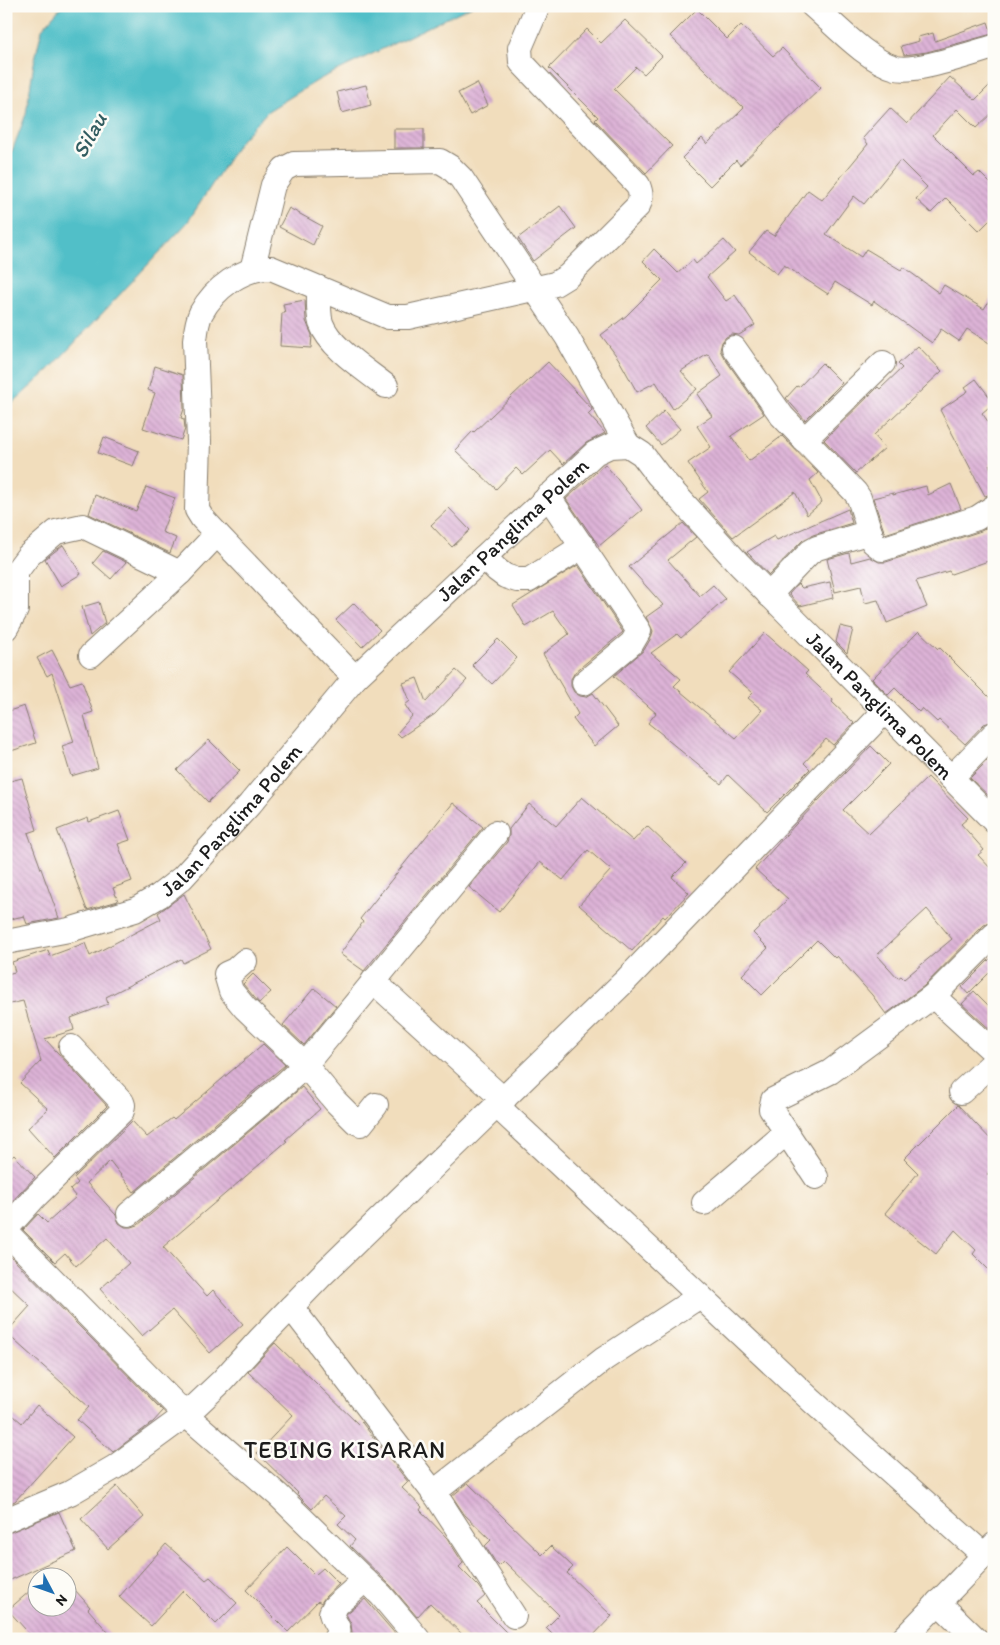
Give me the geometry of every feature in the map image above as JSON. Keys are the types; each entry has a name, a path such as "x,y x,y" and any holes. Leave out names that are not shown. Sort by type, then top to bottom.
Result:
{"street":[{"path":"355,678 216,534 197,510 199,441 196,328 200,315 210,300 230,282 244,273 259,268 270,268 388,317 397,318 555,284 568,276 638,206 641,200 638,185 521,62 520,48 538,6"},
{"path":"813,6 876,61 897,68 912,68 994,47"},
{"path":"252,270 273,185 284,170 294,164 440,161 450,166 461,178 567,337 628,445"},
{"path":"319,288 320,322 326,333 338,348 386,386"},
{"path":"734,348 782,416 859,498 873,542 882,549 976,518 994,508"},
{"path":"804,440 882,363"},
{"name":"Jalan Panglima Polem","path":"6,942 69,930 135,910 159,896 182,878 250,804 355,678 595,453 610,446 628,445 642,454 658,475 739,564 994,821"},
{"path":"548,496 639,631 632,643 584,683"},
{"path":"6,628 16,610 16,572 28,556 56,532 83,526 180,573"},
{"path":"769,595 810,552 817,548 870,532"},
{"path":"92,655 180,573 216,534"},
{"path":"484,557 496,570 505,576 517,580 529,580 583,546"},
{"path":"6,1520 70,1493 116,1467 186,1415 222,1381 291,1307 627,979 885,711"},
{"path":"951,778 994,734"},
{"path":"129,1214 305,1065 496,833"},
{"path":"816,1177 770,1109 773,1100 830,1072 932,996 994,935"},
{"path":"245,961 235,970 226,974 231,991 245,1008 305,1065 356,1122 361,1124 376,1105"},
{"path":"373,981 700,1296 812,1401 989,1550 903,1639"},
{"path":"932,996 994,1052"},
{"path":"71,1047 122,1102 122,1111 34,1198 6,1230 186,1415 278,1495 365,1580 418,1639"},
{"path":"961,1092 994,1062"},
{"path":"704,1203 786,1134"},
{"path":"434,1492 604,1359 700,1296"},
{"path":"291,1307 434,1492 514,1616"},
{"path":"335,1639 339,1632 339,1627 331,1613 334,1607 365,1580"},
{"path":"938,1602 976,1639"}],"water":[{"name":"Silau","path":"62,6 472,6 320,79 268,111 241,140 187,223 49,370 6,409 6,167 26,114 34,63 42,29"}],"building":[{"path":"697,9 727,39 741,25 773,56 782,48 821,88 740,165 736,160 710,186 682,158 702,138 707,144 744,108 670,36"},
{"path":"625,20 662,56 644,74 636,67 614,89 672,146 646,173 595,120 598,117 549,68 587,29 601,43"},
{"path":"988,22 992,34 927,52 904,55 901,46 919,41 918,37 933,33 935,41"},
{"path":"950,77 975,100 994,81 994,111 976,128 957,109 933,135 974,176 979,172 994,187 994,216 979,231 946,198 931,213 916,199 927,187 900,160 864,204 854,196 826,234 861,257 866,249 901,270 903,267 939,293 944,285 984,309 994,293 994,346 967,329 959,341 941,329 932,343 874,301 872,305 835,282 828,294 784,265 777,274 749,252 766,231 774,236 808,190 822,200 868,144 863,138 890,108 907,124"},
{"path":"477,83 488,105 470,115 458,93"},
{"path":"366,85 371,105 342,113 337,92"},
{"path":"394,129 424,129 424,148 394,148"},
{"path":"560,206 576,228 533,261 518,238"},
{"path":"289,208 322,226 313,245 279,227"},
{"path":"724,240 735,252 707,277 726,301 735,295 755,325 739,335 732,334 726,337 722,342 720,350 764,414 731,436 749,461 782,436 818,473 810,480 822,502 807,515 795,492 733,537 699,499 708,492 688,463 711,447 697,426 712,416 697,394 722,376 708,354 681,371 697,389 673,409 656,382 637,392 618,358 601,335 626,316 662,280 643,261 654,249 678,273 693,260 696,264"},
{"path":"305,300 306,321 312,335 311,348 280,346 282,313 285,313 283,304"},
{"path":"918,346 942,371 874,435 885,448 856,473 824,440 878,387 880,389 902,368 898,364"},
{"path":"548,362 591,408 592,410 588,414 605,433 586,443 563,464 550,450 523,475 516,468 496,489 455,450"},
{"path":"822,363 842,383 805,420 786,398"},
{"path":"155,366 183,375 184,409 181,418 184,419 185,429 181,440 143,428 155,393 148,390"},
{"path":"976,379 994,403 982,413 994,430 994,462 989,465 994,475 994,493 985,496 940,410 968,391 965,387"},
{"path":"664,411 680,429 661,445 646,428"},
{"path":"104,437 139,451 133,466 98,453"},
{"path":"605,464 642,510 599,546 566,499"},
{"path":"951,484 961,509 885,534 873,498 926,486 928,495"},
{"path":"146,487 175,498 162,532 176,538 170,553 89,514 95,495 136,511"},
{"path":"449,508 470,530 452,547 431,525"},
{"path":"848,509 852,523 803,540 769,575 747,552 774,536 777,540"},
{"path":"683,523 696,537 668,560 700,596 713,585 726,599 681,638 677,634 651,653 681,679 674,686 736,738 762,710 748,698 753,693 729,672 765,633 808,671 805,674 854,723 833,745 826,739 804,763 810,769 767,812 728,775 721,784 648,723 656,713 614,676 644,650 653,631 646,617 663,605 629,567"},
{"path":"994,524 994,559 951,574 949,571 916,581 927,607 887,623 878,600 865,603 861,586 835,592 827,559 849,553 851,562 870,557 879,562 886,562 981,531"},
{"path":"63,545 81,574 61,586 45,559"},
{"path":"103,551 126,562 111,579 93,563"},
{"path":"578,565 623,632 575,672 571,679 571,686 574,692 586,697 593,693 618,726 594,746 573,719 578,714 543,654 569,634 553,611 526,627 513,605"},
{"path":"830,582 833,598 800,606 789,594 798,584 802,588"},
{"path":"99,602 105,623 90,636 82,607"},
{"path":"354,603 380,630 362,647 336,620"},
{"path":"840,626 853,629 847,653 836,642"},
{"path":"919,631 938,649 939,647 994,702 994,721 984,724 965,744 939,720 937,722 922,708 919,712 895,688 888,695 872,679"},
{"path":"498,639 517,658 492,684 472,665"},
{"path":"52,650 70,685 82,681 93,712 84,715 98,768 71,776 62,746 74,742 52,673 47,676 37,658"},
{"path":"456,670 467,680 435,714 401,737 397,733 412,716 405,705 410,701 403,683 417,678 426,702"},
{"path":"24,706 36,743 11,751 6,737 6,712"},
{"path":"209,740 240,771 208,802 177,770"},
{"path":"871,746 889,764 843,810 869,834 928,777 968,818 961,824 984,850 978,855 994,872 994,922 984,925 924,986 886,1014 872,995 837,956 835,958 817,940 762,995 742,975 768,948 753,933 788,899 755,869","holes":["927,909 952,939 904,979 901,976 898,978 877,955"]},
{"path":"994,754 994,801 970,778"},
{"path":"22,778 37,830 28,833 59,918 27,924 24,916 6,920 6,782"},
{"path":"582,797 633,841 647,826 686,863 672,877 689,893 665,918 663,916 632,951 579,905 611,870 588,850 563,880 540,862 499,912 469,887 507,842 509,829 529,804 556,826"},
{"path":"453,803 483,827 364,971 340,954 363,922 360,919"},
{"path":"119,811 130,840 118,844 132,881 113,888 118,901 87,910 57,830 88,818 89,822"},
{"path":"184,894 211,949 183,963 181,959 106,997 108,1004 71,1018 74,1030 45,1039 107,1106 55,1158 28,1128 48,1109 20,1083 41,1061 23,1001 6,1005 6,974 15,972 12,962 48,950 50,956 85,943 90,956 161,919 158,913"},
{"path":"994,955 994,968 968,994 962,987"},
{"path":"253,974 271,992 259,1003 243,984"},
{"path":"314,988 336,1006 304,1045 283,1025"},
{"path":"974,991 994,1011 994,1033 962,1004"},
{"path":"263,1044 285,1065 134,1192 110,1161 87,1183 116,1215 119,1223 125,1227 132,1227 138,1225 302,1087 320,1109 285,1140 287,1141 163,1247 207,1296 213,1290 243,1324 210,1353 172,1310 142,1336 100,1289 129,1263 107,1238 76,1266 65,1253 55,1262 23,1230 38,1214 47,1223 76,1197 70,1190 78,1183 74,1178 132,1121 147,1137 172,1118 174,1120"},
{"path":"958,1105 994,1143 994,1167 987,1174 994,1180 994,1275 973,1254 976,1250 955,1230 936,1254 885,1213 918,1173 904,1159"},
{"path":"14,1155 35,1177 6,1208 6,1162"},
{"path":"6,1252 163,1411 153,1422 113,1452 77,1420 89,1407 6,1333 30,1306 6,1283"},
{"path":"275,1343 359,1425 362,1422 408,1482 402,1488 422,1507 420,1510 447,1538 463,1563 459,1567 485,1596 477,1603 513,1639 467,1639 430,1603 417,1617 391,1586 350,1546 355,1540 338,1524 346,1516 324,1496 312,1509 257,1453 293,1415 248,1372"},
{"path":"37,1405 73,1437 15,1501 6,1505 6,1409 22,1423"},
{"path":"468,1483 542,1555 551,1546 573,1567 567,1573 612,1616 590,1639 557,1639 546,1628 559,1615 504,1561 499,1566 496,1563 485,1546 491,1540 464,1514 452,1496"},
{"path":"117,1486 144,1517 108,1549 81,1519"},
{"path":"59,1512 76,1551 38,1568 28,1568 28,1572 6,1582 6,1534"},
{"path":"166,1544 206,1580 210,1577 237,1603 216,1624 183,1591 151,1626 119,1597"},
{"path":"287,1547 315,1575 323,1568 339,1584 321,1603 318,1601 288,1632 246,1590"},
{"path":"28,1593 28,1618 78,1618 78,1593 90,1607 88,1609 114,1639 34,1639 8,1610"},
{"path":"365,1599 398,1637 396,1639 358,1639 352,1633 351,1624 346,1614"}],"district":[{"name":"TEBING KISARAN","path":"345,1450"}]}
